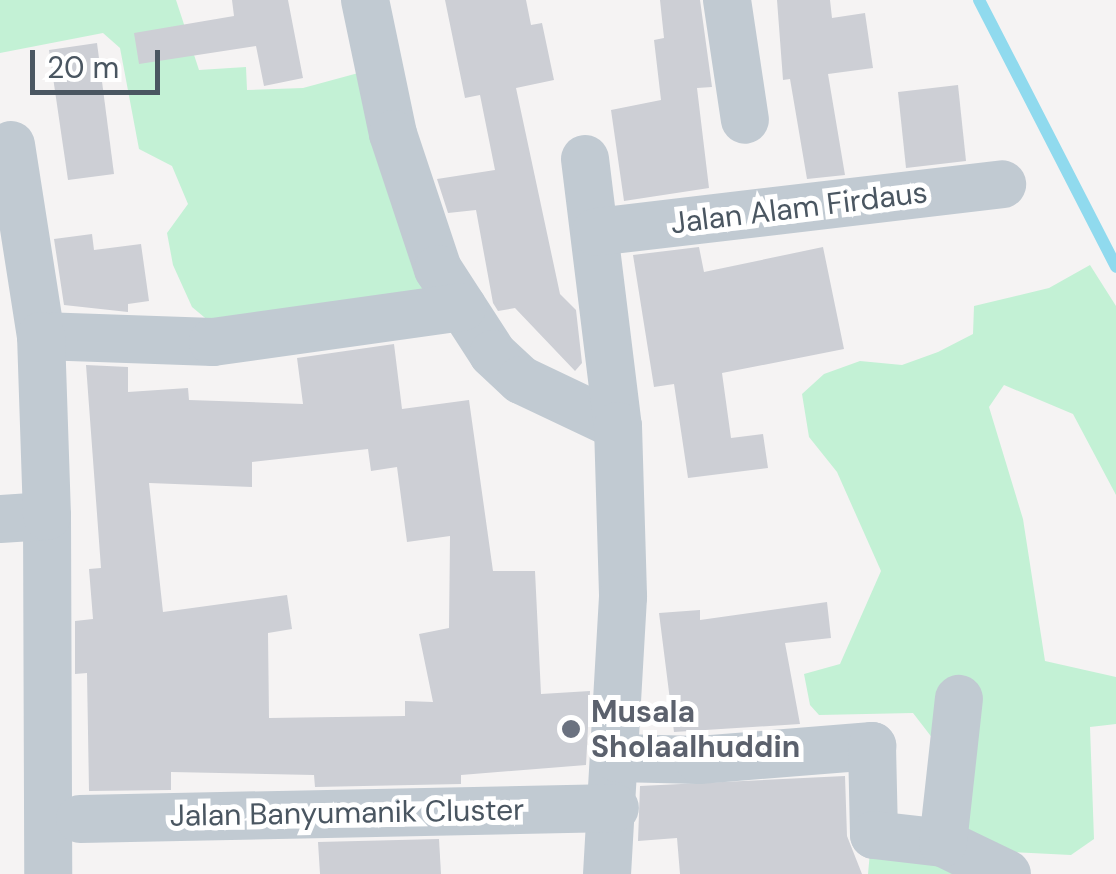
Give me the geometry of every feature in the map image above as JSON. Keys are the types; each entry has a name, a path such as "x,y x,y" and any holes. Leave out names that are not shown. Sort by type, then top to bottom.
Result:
{"street":[{"path":"365,0 424,235 463,308 521,380 618,426"},
{"path":"727,0 745,120"},
{"path":"12,144 42,336 48,874"},
{"path":"585,159 618,426 617,758 607,874"},
{"name":"Jalan Alam Firdaus","path":"596,232 1002,184"},
{"path":"42,336 213,342 463,308"},
{"path":"0,518 46,516"},
{"path":"944,844 959,699"},
{"path":"617,758 699,760 872,746 874,834 944,844 1007,874"},
{"name":"Jalan Banyumanik Cluster","path":"80,820 615,808"}],"green space":[{"path":"0,0 176,0 199,70 246,67 247,90 303,88 362,72 436,295 216,327 192,307 173,265 167,233 188,204 172,166 139,149 120,48 103,33 0,53"},
{"path":"1090,265 1116,306 1116,495 1073,414 1004,385 989,407 1023,519 1045,661 1116,677 1116,724 1090,727 1094,839 1071,855 989,851 991,874 868,874 870,852 917,825 957,770 913,713 819,715 810,705 804,674 840,664 881,571 837,472 809,437 802,394 824,374 860,361 902,365 938,352 973,334 974,306 1049,288"}],"building":[{"path":"232,0 288,0 303,78 264,86 256,46 139,64 134,33 234,16"},
{"path":"445,0 526,0 531,25 542,23 554,80 516,88 560,294 576,310 582,363 575,371 515,308 498,311 493,303 476,210 448,213 437,179 495,170 480,95 465,98"},
{"path":"660,0 700,0 712,87 697,88 709,188 624,201 611,110 661,100 654,40 664,38"},
{"path":"777,0 830,0 832,18 865,13 873,68 828,74 845,175 807,179 790,79 783,80"},
{"path":"97,43 114,174 68,180 49,50"},
{"path":"958,85 966,161 906,168 898,92"},
{"path":"92,234 94,250 141,244 149,301 128,304 128,312 64,305 54,239"},
{"path":"699,247 704,272 823,247 844,349 722,373 731,438 763,434 768,468 688,478 674,384 654,387 633,255"},
{"path":"394,344 402,409 469,400 493,571 535,571 541,694 590,691 586,765 461,775 461,784 315,787 314,775 171,772 171,790 89,791 87,673 75,674 75,621 93,619 89,569 101,568 86,365 128,367 128,392 188,388 189,400 303,404 297,358","holes":["368,449 371,471 397,467 407,542 450,536 449,628 419,634 433,702 405,701 405,716 269,718 268,633 292,629 287,595 163,612 149,483 252,487 252,462"]},
{"path":"827,602 831,638 785,643 800,724 674,732 659,613 700,610 700,620"},
{"path":"845,776 847,836 862,874 680,874 677,838 638,841 640,786"},
{"path":"439,839 441,874 320,874 318,842"}],"waterway":[{"path":"979,0 1116,267"}],"place":[{"name":"Musala Sholaalhuddin","path":"571,729"}]}
